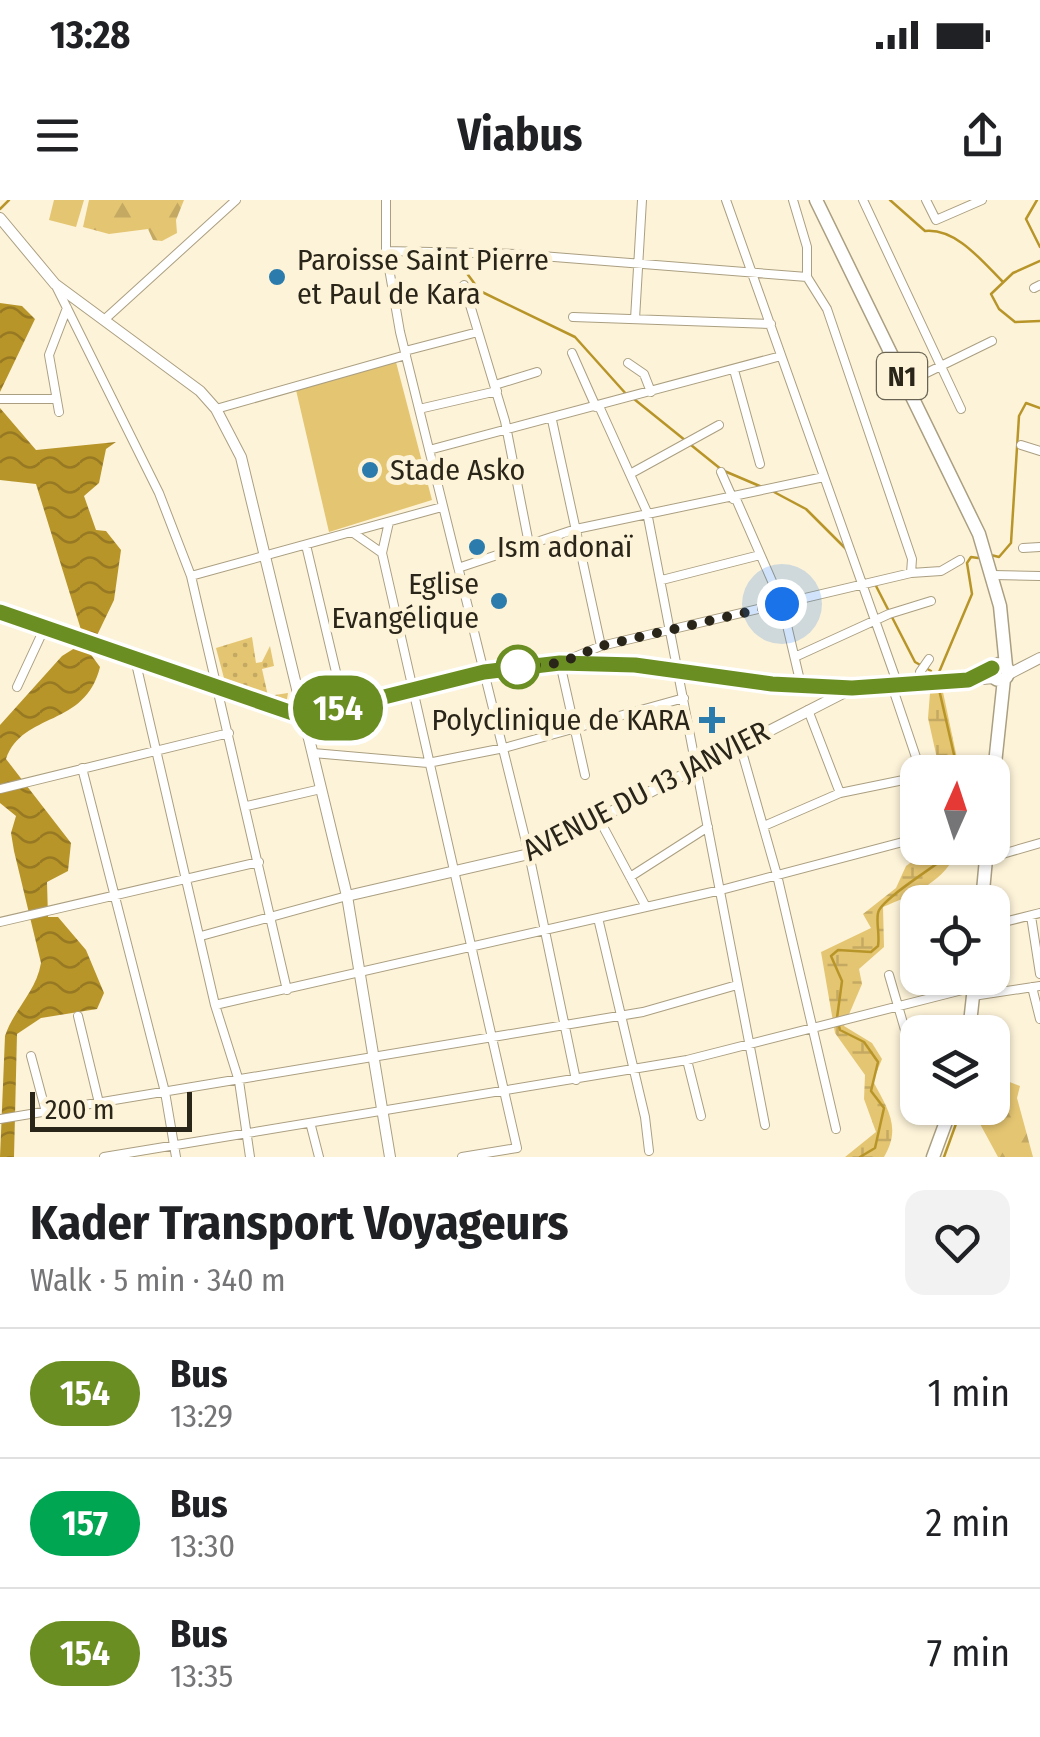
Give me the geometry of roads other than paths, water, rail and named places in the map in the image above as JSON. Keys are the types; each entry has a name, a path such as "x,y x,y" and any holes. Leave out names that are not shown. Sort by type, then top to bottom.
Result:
{"highway":[{"name":"N1","path":"816,200 987,556 1003,630 996,755"},
{"path":"933,1157 945,1125"}],"main road":[{"path":"0,218 55,284 184,378 216,409 241,457 347,896 390,1157"},
{"path":"304,717 484,672 560,663 679,670 852,688 968,680 1040,657"},
{"name":"AVENUE DU 13 JANVIER","path":"347,896 529,854 852,688"}],"street":[{"path":"104,320 236,200"},
{"path":"386,200 386,250 405,353 529,854 576,1080"},
{"path":"635,319 642,200"},
{"path":"726,200 849,551 870,584 914,755"},
{"path":"794,200 807,247 808,276 827,309 912,559 911,574"},
{"path":"863,200 961,409"},
{"path":"926,200 936,220 982,200"},
{"path":"386,250 516,254 808,276"},
{"path":"55,284 159,493 191,576 287,990"},
{"path":"464,286 496,388 529,544"},
{"path":"59,412 49,355 68,308"},
{"path":"573,317 771,324"},
{"path":"216,409 478,332"},
{"path":"906,384 992,341"},
{"path":"572,353 647,512 765,1125"},
{"path":"429,450 781,356"},
{"path":"628,363 644,374 651,392"},
{"path":"734,370 760,464"},
{"path":"419,409 538,372"},
{"path":"0,399 56,399"},
{"path":"552,420 601,646"},
{"path":"630,474 718,425"},
{"path":"1021,445 1040,451"},
{"path":"721,472 782,604 801,685"},
{"path":"461,567 576,529 647,512 734,499 824,477"},
{"path":"191,576 442,507"},
{"path":"389,522 382,554 517,1148 462,1157"},
{"path":"352,532 382,554"},
{"path":"306,545 344,706"},
{"path":"1023,548 1040,547"},
{"path":"662,580 760,555"},
{"path":"585,775 560,663 601,646 911,574 942,571 960,560"},
{"path":"993,576 1040,576"},
{"path":"797,656 931,601"},
{"path":"0,612 304,717"},
{"path":"17,688 44,629"},
{"path":"135,659 215,1006 239,1082 250,1157"},
{"path":"928,659 920,672 932,682"},
{"path":"312,753 428,763 504,748 684,698"},
{"path":"808,710 840,793"},
{"path":"0,789 229,733"},
{"path":"740,745 777,874 836,1128"},
{"path":"82,768 165,1092 175,1152"},
{"path":"764,826 840,793 900,779"},
{"path":"247,806 322,790"},
{"path":"598,820 645,904"},
{"path":"630,878 708,827"},
{"path":"215,1006 547,931 645,904 721,890 900,843"},
{"path":"1010,848 1040,843"},
{"path":"0,922 259,862"},
{"name":"AVENUE DU 13 JANVIER","path":"201,936 347,896"},
{"path":"1010,920 1035,914 1040,974"},
{"path":"598,918 634,1069 648,1151"},
{"path":"888,975 900,1018"},
{"path":"0,1118 239,1082 643,1012 737,984"},
{"path":"1010,986 1036,986 1040,1019"},
{"path":"104,1157 175,1152 247,1136 687,1060 941,995"},
{"path":"78,1016 99,1103"},
{"path":"31,1056 46,1112"},
{"path":"687,1060 701,1116"},
{"path":"311,1126 319,1157"}],"water":[{"path":"0,303 22,306 35,319 0,392"},
{"path":"0,408 36,450 116,442 106,449 99,483 84,496 96,530 106,531 121,550 114,600 89,652 100,667 92,686 68,710 26,733 6,759 71,843 68,871 47,882 48,917 58,917 86,950 104,993 97,1009 41,1018 17,1034 14,1157 0,1157 5,1036 35,983 41,963 14,851 11,833 16,816 0,803 0,725 62,656 78,646 82,633 36,484 0,480"}],"waterway":[{"path":"0,209 9,200"},
{"path":"890,200 925,231 947,235 968,247 1002,281"},
{"path":"1037,200 1026,219 1040,247"},
{"path":"1040,261 1013,273 991,294 999,309 1015,322 1040,321"},
{"path":"460,264 480,291 575,337 627,395"},
{"path":"634,399 722,470 762,487"},
{"path":"991,555 999,557 1011,543 1019,416 1026,403 1040,408"},
{"path":"774,492 806,509 849,552"},
{"path":"937,677 972,594 967,563 971,557 978,558"},
{"path":"875,584 915,662 931,671"},
{"path":"938,685 954,755"},
{"path":"860,1157 875,1148 884,1108 871,1091 878,1062 864,1042 840,1030 837,1018 842,981 831,956 838,950 871,952 878,946 881,907 934,865"},
{"path":"944,1157 956,1125"}],"place":[{"name":"Paroisse Saint Pierre et Paul de Kara","path":"277,277"},
{"name":"Stade Asko","path":"370,470"},
{"name":"Ism adonaï","path":"477,547"},
{"name":"Eglise Evangélique","path":"499,601"},
{"name":"Polyclinique de KARA","path":"712,720"}]}
